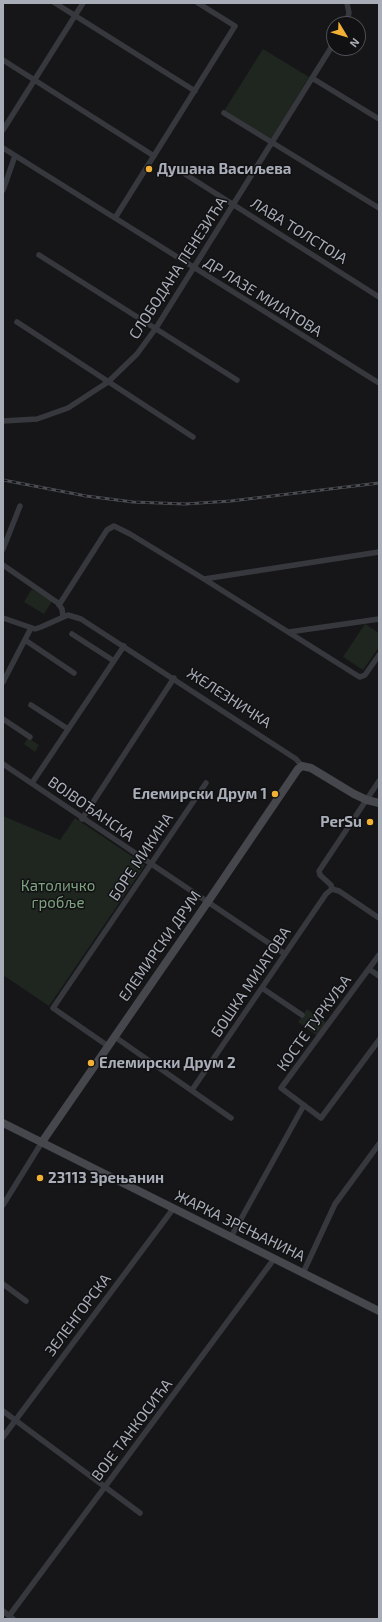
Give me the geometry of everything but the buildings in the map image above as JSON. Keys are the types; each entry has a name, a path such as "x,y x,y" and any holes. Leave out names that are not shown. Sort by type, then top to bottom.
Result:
{"street":[{"path":"55,3 195,91"},
{"path":"3,130 83,3"},
{"path":"3,148 115,218 235,26 198,3"},
{"path":"347,3 347,16"},
{"name":"СЛОБОДАНА ПЕНЕЗИЋА","path":"3,421 44,418 62,411 82,400 108,382 137,354 156,328 326,56"},
{"path":"3,60 154,156"},
{"path":"312,78 379,119"},
{"path":"224,113 379,208"},
{"path":"3,190 16,156"},
{"name":"ЛАВА ТОЛСТОЈА","path":"185,174 379,297"},
{"name":"ДР ЛАЗЕ МИЈАТОВА","path":"115,218 379,383"},
{"path":"39,254 237,380"},
{"path":"17,322 193,438"},
{"path":"3,549 20,506"},
{"path":"59,605 107,530 114,526 124,530 204,578 360,677 365,676 379,655"},
{"path":"204,578 379,552"},
{"path":"3,565 59,605 63,617 41,628 31,628 3,618"},
{"name":"ЖЕЛЕЗНИЧКА","path":"63,617 73,616 81,619 174,678 296,759 302,766 311,768 344,789 367,800 379,803"},
{"path":"289,632 379,619"},
{"path":"3,682 31,628"},
{"path":"72,634 114,661"},
{"path":"25,640 74,673"},
{"path":"32,783 124,646"},
{"path":"82,819 174,678"},
{"path":"31,705 68,729"},
{"path":"3,720 30,737"},
{"name":"ВОЈВОЂАНСКА","path":"3,764 150,865 285,954"},
{"name":"ЕЛЕМИРСКИ ДРУМ","path":"42,1142 207,903 294,773 302,766"},
{"path":"379,781 318,871 320,875 331,884 332,889 339,890 379,918"},
{"name":"БОРЕ МИКИНА","path":"108,1046 52,1008 206,783"},
{"name":"БОШКА МИЈАТОВА","path":"192,1090 326,894 332,889"},
{"name":"КОСТЕ ТУРКУЉА","path":"379,955 281,1088 321,1118 379,1040"},
{"name":"КОСТЕ ТУРКУЉА","path":"369,968 379,976"},
{"path":"262,988 302,1015"},
{"path":"115,1037 231,1118"},
{"path":"231,1237 304,1105"},
{"name":"ЖАРКА ЗРЕЊАНИНА","path":"3,1123 379,1311"},
{"path":"3,1205 42,1142"},
{"path":"303,1273 336,1204 379,1144"},
{"name":"ЗЕЛЕНГОРСКА","path":"3,1437 173,1209"},
{"name":"ВОЈЕ ТАНКОСИЋА","path":"11,1617 105,1486 274,1259"},
{"path":"3,1284 26,1301"},
{"path":"3,1411 140,1512"},
{"path":"3,1611 11,1617"}],"green space":[{"path":"263,49 309,77 271,139 224,111"},
{"path":"32,589 52,601 44,614 24,602"},
{"path":"365,624 379,633 379,647 363,670 343,657"},
{"path":"28,738 39,745 35,752 24,744"},
{"name":"Католичко гробље","path":"3,816 60,840 75,818 145,865 49,1006 3,975"},
{"path":"307,1009 328,1024 319,1037 298,1022"}],"railway":[{"path":"3,480 86,496 133,502 185,504 231,501 379,483"}],"place":[{"name":"Душана Васиљева","path":"149,169"},
{"name":"Елемирски Друм 1","path":"275,794"},
{"name":"PerSu","path":"370,822"},
{"name":"Елемирски Друм 2","path":"91,1063"},
{"name":"23113 Зрењанин","path":"40,1178"}]}
